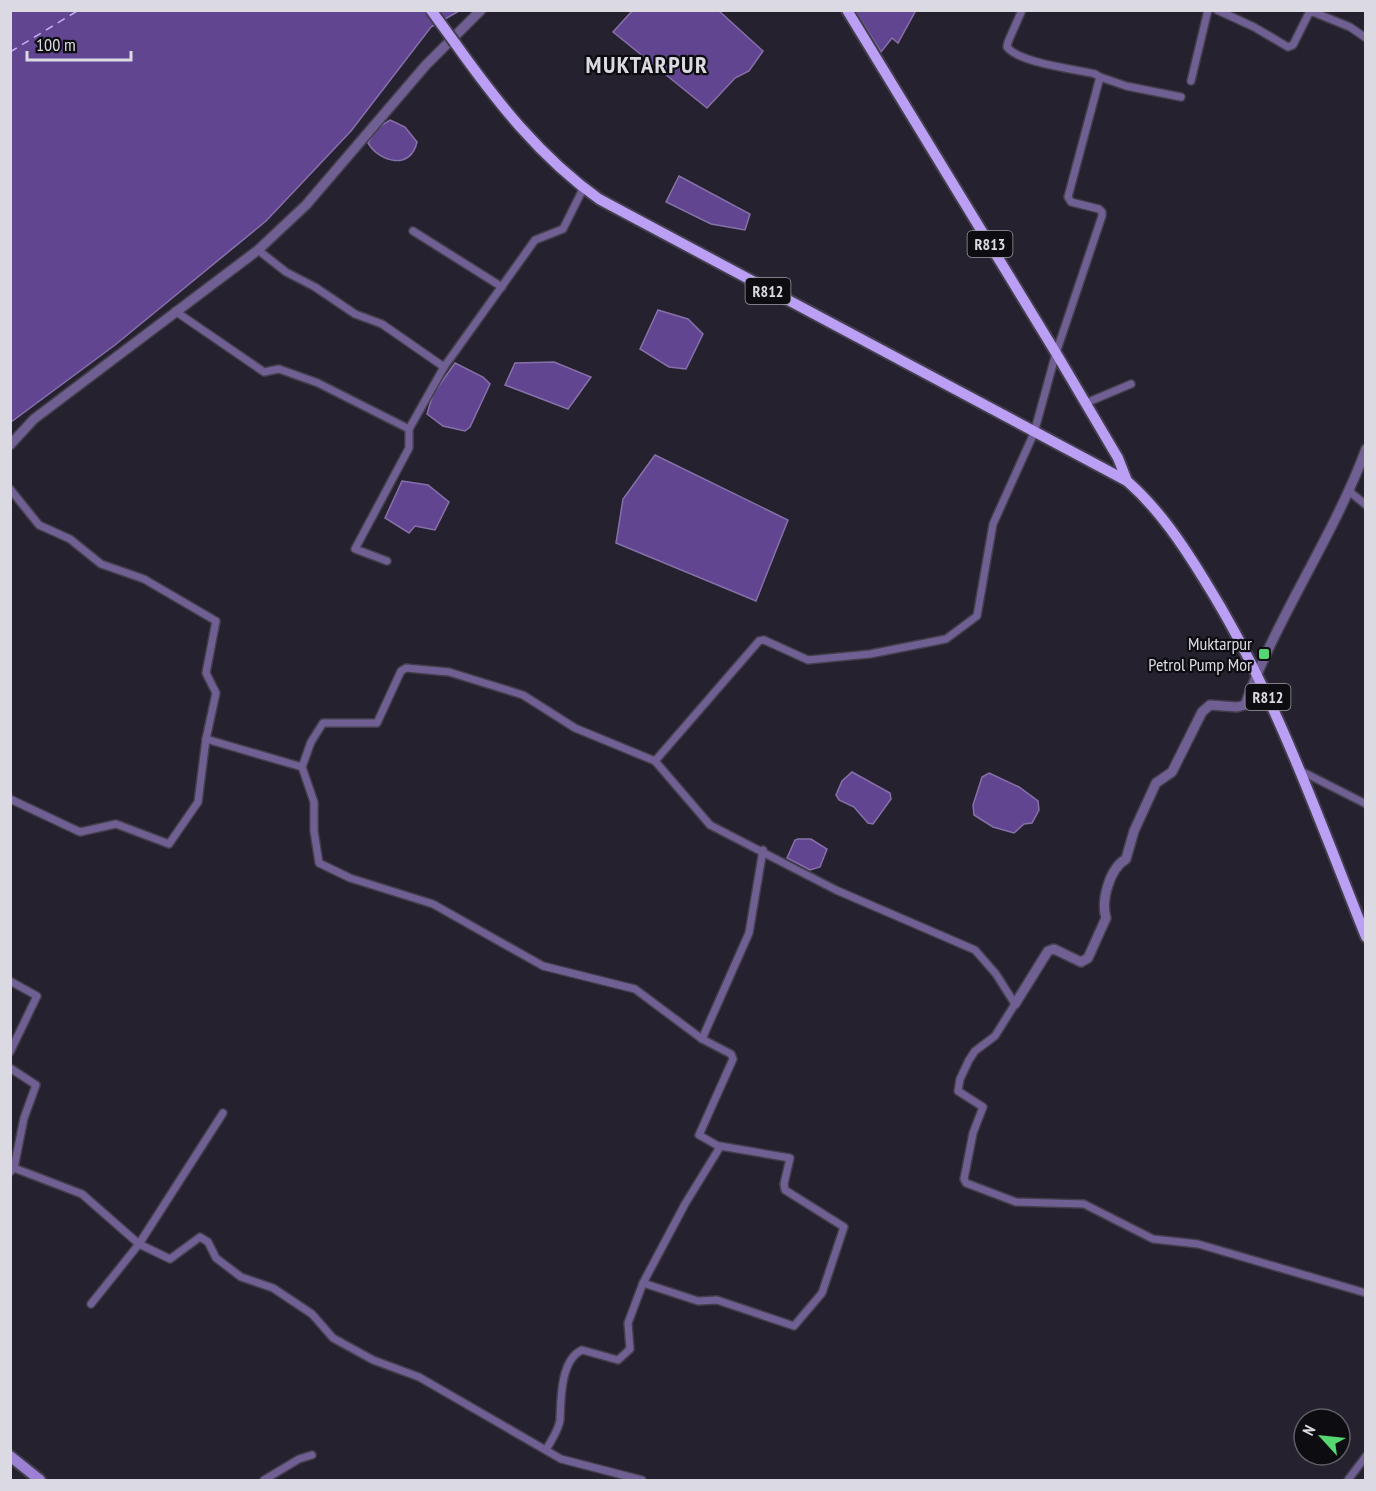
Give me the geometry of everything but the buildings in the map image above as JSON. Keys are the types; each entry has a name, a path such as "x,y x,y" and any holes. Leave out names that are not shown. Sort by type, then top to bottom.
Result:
{"main road":[{"name":"R812","path":"431,10 515,123 580,186 626,215 1127,481 1146,497 1186,551 1257,671 1299,770 1365,938"},
{"name":"R813","path":"847,10 1056,353 1118,458 1127,481"},
{"path":"10,1456 40,1480"}],"street":[{"path":"10,445 34,419 258,250 306,205 426,65 481,10"},
{"path":"1022,10 1008,42 1007,47 1010,51 1026,58 1095,74 1126,86 1181,97"},
{"path":"1191,81 1208,10"},
{"path":"1216,10 1254,27 1287,47 1293,45 1309,14 1313,12 1350,27 1365,38"},
{"path":"655,761 759,641 764,640 807,660 870,654 946,639 977,616 993,524 1034,433 1056,353 1102,216 1099,209 1068,200 1100,77"},
{"path":"387,561 355,549 409,448 409,429 444,367 535,240 563,229 582,191 580,186"},
{"path":"413,231 502,287"},
{"path":"258,250 286,272 315,287 355,314 382,324 444,367"},
{"path":"175,311 264,372 279,369 318,383 409,429"},
{"path":"1086,404 1131,384"},
{"path":"1365,449 1350,492 1257,671 1245,705 1237,707 1210,705 1202,712 1172,772 1156,783 1134,831 1126,859 1119,863 1106,894 1102,907 1106,918 1088,958 1082,962 1054,949 1048,951 995,1036 975,1051 960,1079 958,1091 983,1107 973,1133 964,1179 966,1183 1016,1202 1084,1204 1153,1239 1198,1244 1365,1293"},
{"path":"10,489 39,525 70,539 101,564 144,579 216,621 206,673 216,693 206,740 198,802 169,844 116,824 80,832 10,799"},
{"path":"1350,492 1365,505"},
{"path":"644,1283 698,1301 717,1300 794,1326 822,1293 844,1227 785,1190 784,1184 790,1158 720,1146 699,1135 733,1059 731,1054 702,1039 635,989 543,966 433,904 350,878 320,863 314,831 314,802 302,767 311,742 323,723 377,723 401,671 406,668 449,672 523,694 575,728 655,761 710,825 763,850 836,890 975,950 996,974 1015,1004"},
{"path":"206,740 302,767"},
{"path":"1299,770 1365,804"},
{"path":"702,1039 749,933 763,850"},
{"path":"10,981 37,996 10,1052"},
{"path":"10,1068 36,1085 24,1118 12,1170 82,1194 139,1244 170,1259 200,1238 205,1240 216,1258 241,1276 273,1288 312,1314 333,1338 373,1360 419,1377 561,1459 642,1480"},
{"path":"91,1304 139,1244 223,1113"},
{"path":"546,1450 559,1424 564,1382 575,1354 582,1350 618,1360 630,1349 628,1323 644,1283 720,1146"},
{"path":"264,1480 299,1459 312,1455"},
{"path":"1348,1480 1365,1456"}],"shaded area":[{"path":"633,10 719,11 763,51 749,71 735,78 707,108 613,32"},
{"path":"912,10 915,12 898,43 892,38 881,52 855,11"},
{"path":"11,11 459,11 431,27 351,131 266,221 115,345 11,422"},
{"path":"390,120 405,127 417,142 414,151 402,160 387,159 373,150 368,143 376,129"},
{"path":"679,176 750,214 745,230 711,224 666,202"},
{"path":"658,310 688,319 703,334 686,369 669,367 640,349"},
{"path":"554,362 591,377 568,409 505,385 515,363"},
{"path":"455,363 483,377 490,384 470,427 465,431 443,426 427,414 433,394"},
{"path":"655,455 788,520 756,601 616,543 623,499"},
{"path":"402,481 428,485 449,502 435,530 415,526 409,533 385,518"},
{"path":"852,772 890,793 891,799 873,824 868,823 854,807 839,800 836,795 842,781"},
{"path":"989,773 1019,787 1038,801 1039,810 1032,823 1024,824 1014,833 993,827 974,815 973,805 982,777"},
{"path":"811,839 827,849 820,867 810,870 787,858 795,840"}],"ferry route":[{"path":"10,52 79,10"}],"place":[{"name":"Muktarpur Petrol Pump Mor","path":"1264,654"}],"district":[{"name":"MUKTARPUR","path":"647,65"}]}
